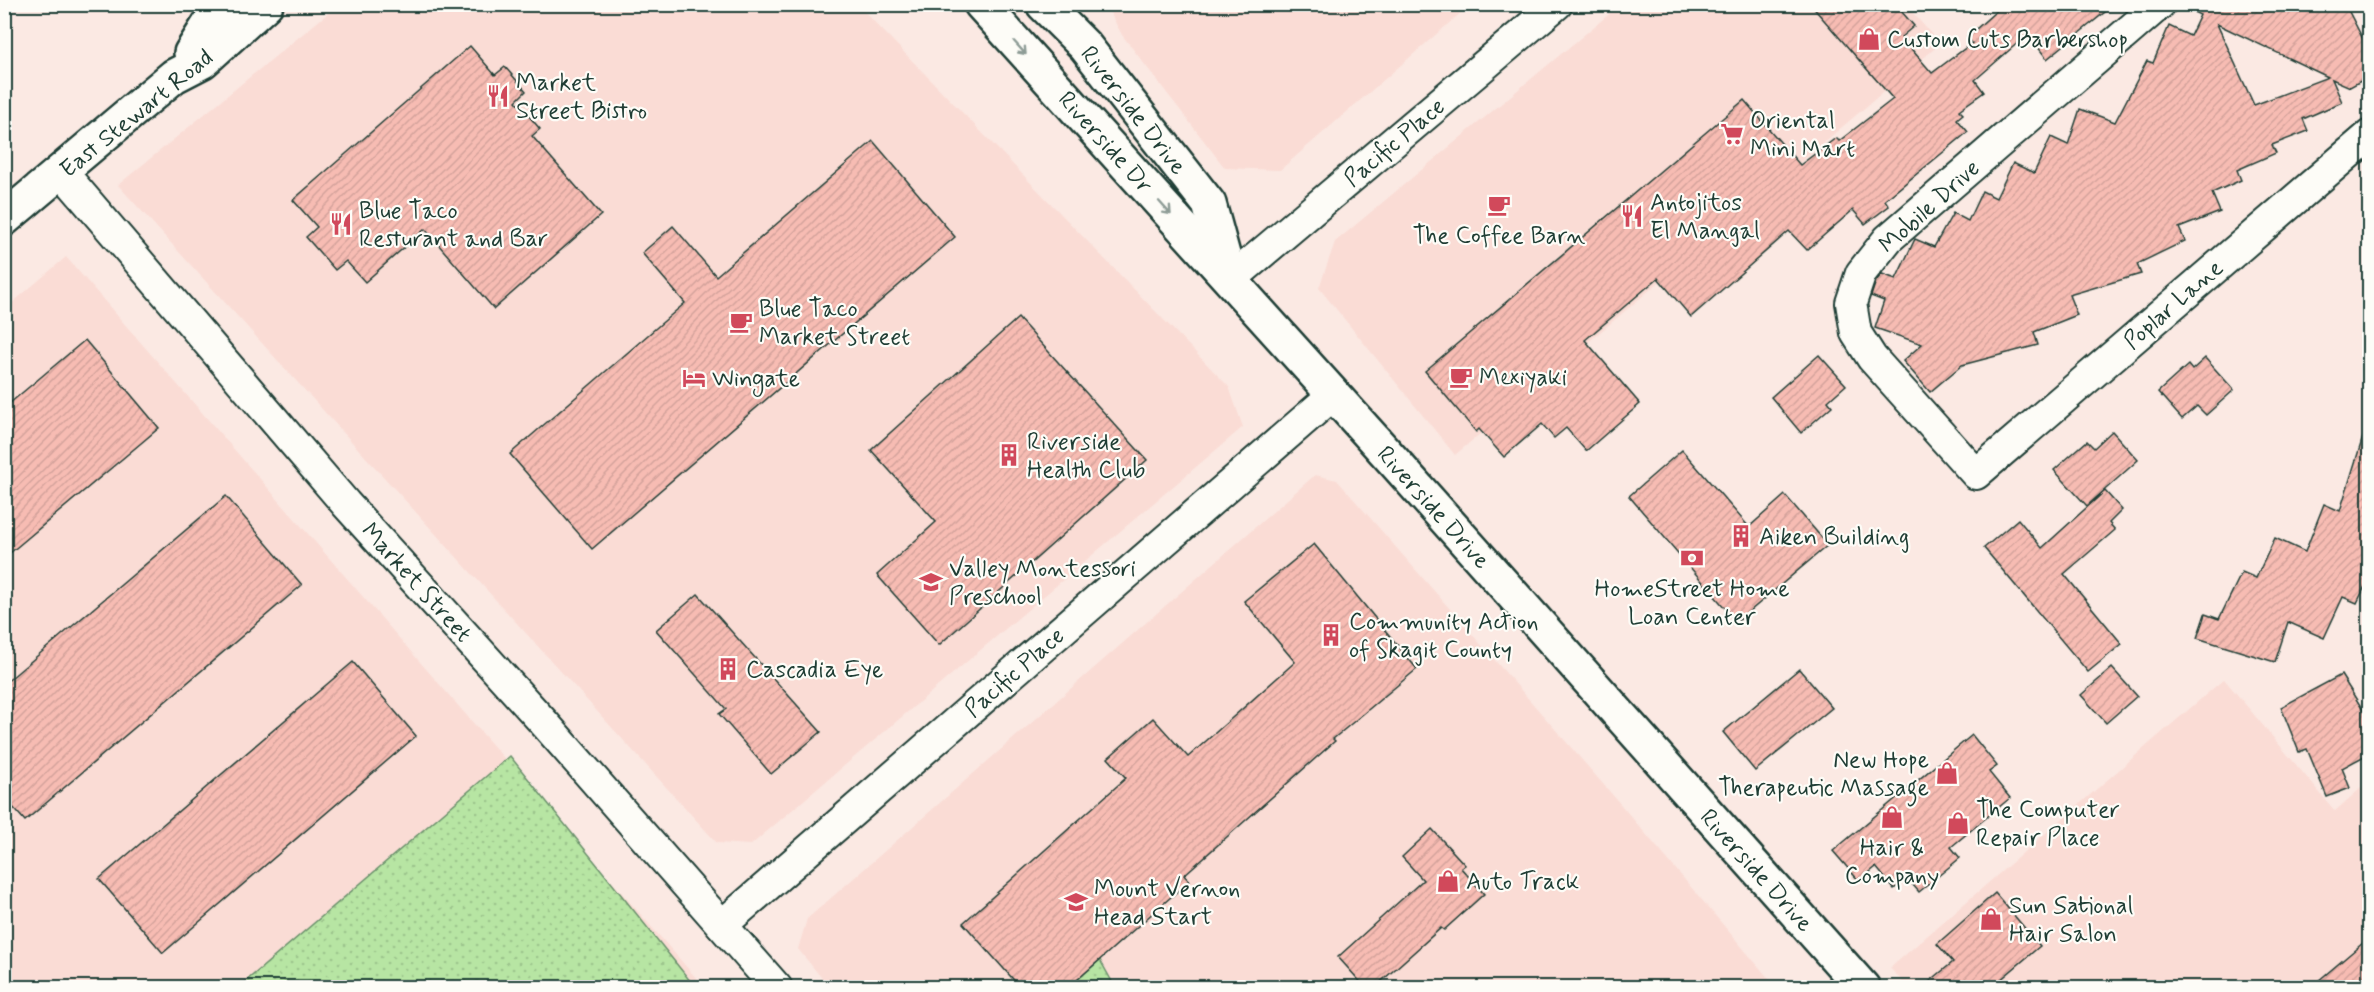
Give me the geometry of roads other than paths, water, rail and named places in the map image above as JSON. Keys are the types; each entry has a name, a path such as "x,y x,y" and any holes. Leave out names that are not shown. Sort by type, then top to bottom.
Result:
{"main road":[{"path":"183,64 222,4"},
{"name":"East Stewart Road","path":"4,219 62,172 183,64 245,4"},
{"name":"East Stewart Road","path":"183,64 203,61 266,4"},
{"name":"Riverside Dr","path":"981,4 1230,280"},
{"name":"Riverside Drive","path":"1043,4 1085,46 1209,204 1230,280 1863,987"},
{"path":"1055,4 1085,46"}],"street":[{"name":"Pacific Place","path":"1230,280 1557,4"},
{"name":"Mobile Drive","path":"1976,474 1872,358 1856,333 1851,303 1861,273 1888,239 2160,4"},
{"name":"Poplar Lane","path":"1976,474 2370,135"},
{"name":"Market Street","path":"62,172 260,400 346,504 777,987"},
{"name":"Pacific Place","path":"722,925 1333,394"}],"place":[{"name":"Custom Cuts Barbershop","path":"1869,39"},
{"name":"Market Street Bistro","path":"498,96"},
{"name":"Oriental Mini Mart","path":"1732,134"},
{"name":"The Coffee Barn","path":"1499,205"},
{"name":"Antojitos El Mangal","path":"1632,216"},
{"name":"Blue Taco Resturant and Bar","path":"341,224"},
{"name":"Blue Taco Market Street","path":"741,322"},
{"name":"Mexiyaki","path":"1461,377"},
{"name":"Wingate","path":"694,378"},
{"name":"Riverside Health Club","path":"1009,455"},
{"name":"Aiken Building","path":"1741,536"},
{"name":"HomeStreet Home Loan Center","path":"1692,558"},
{"name":"Valley Montessori Preschool","path":"931,582"},
{"name":"Community Action of Skagit County","path":"1331,635"},
{"name":"Cascadia Eye","path":"728,669"},
{"name":"New Hope Therapeutic Massage","path":"1947,773"},
{"name":"Hair & Company","path":"1892,817"},
{"name":"The Computer Repair Place","path":"1958,823"},
{"name":"Auto Track","path":"1448,881"},
{"name":"Mount Vernon Head Start","path":"1076,902"},
{"name":"Sun Sational Hair Salon","path":"1991,919"}]}
